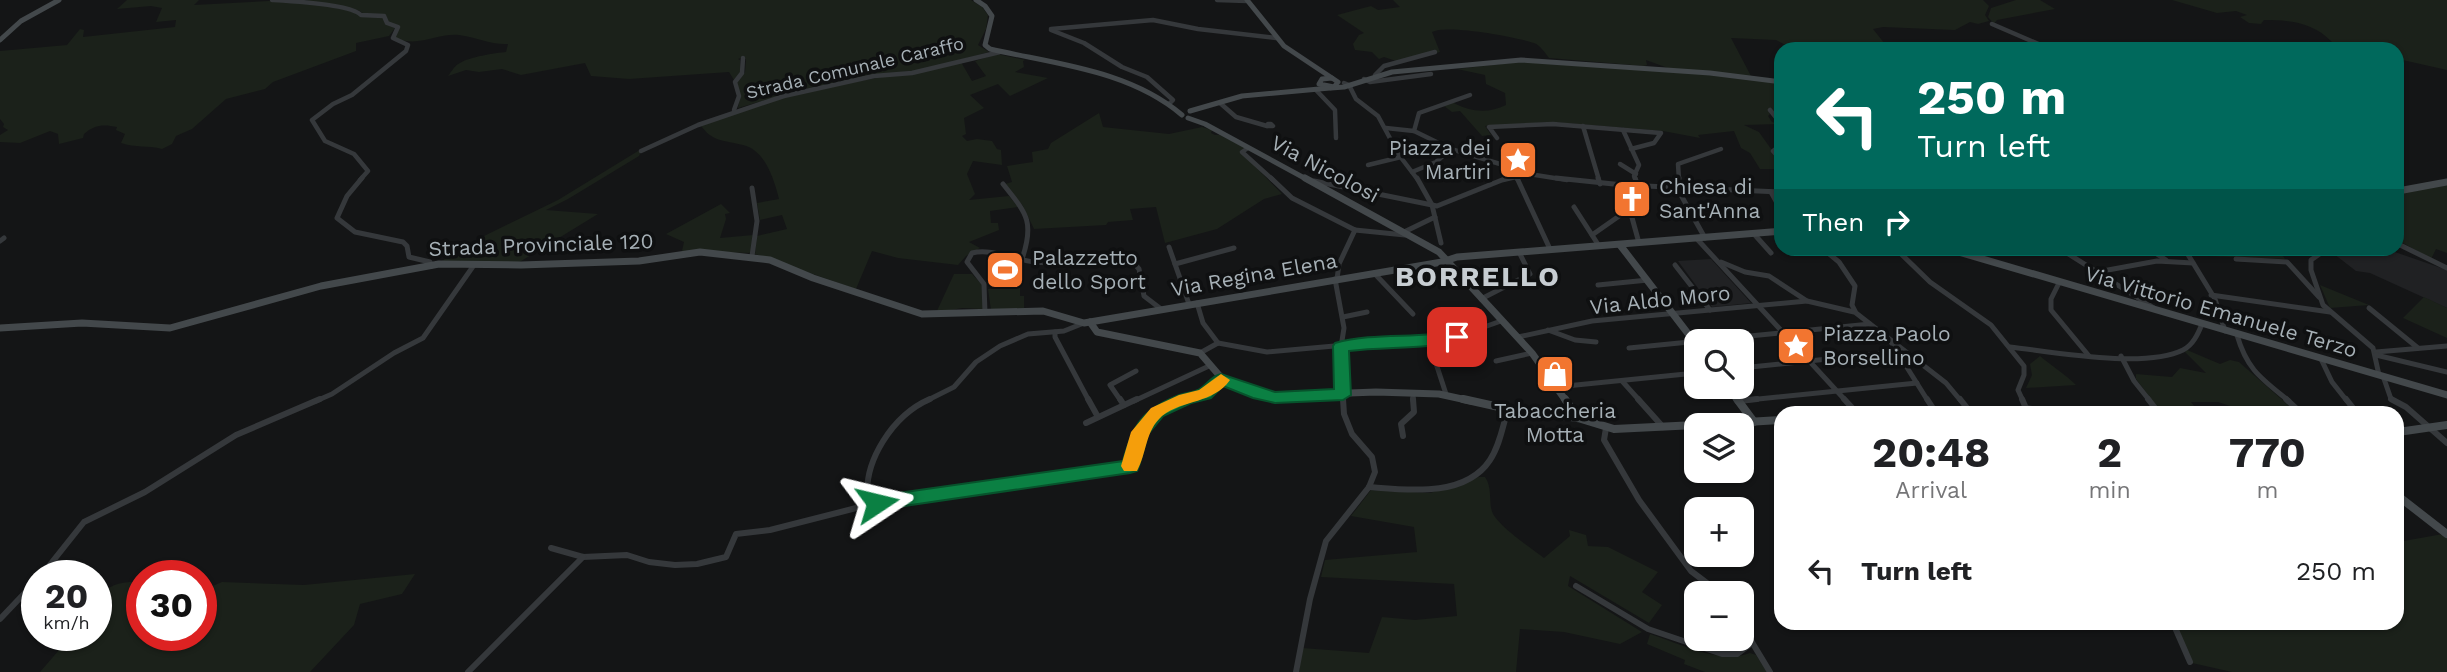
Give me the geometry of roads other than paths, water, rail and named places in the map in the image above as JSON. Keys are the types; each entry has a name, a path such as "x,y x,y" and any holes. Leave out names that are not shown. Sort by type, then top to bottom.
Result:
{"street":[{"path":"0,40 21,21 58,0"},
{"path":"272,0 316,2 328,7 356,10 361,16 384,16 387,23 398,27 393,38 408,45 406,51 352,94 312,120 325,141 354,155 368,171 347,196 337,218 355,232 403,242 407,246 409,257 430,262 432,265"},
{"path":"976,0 987,8 992,19 984,40 985,45 1000,52 1108,75 1189,114 1242,96 1306,89 1334,79"},
{"path":"1217,0 1247,0 1276,38 1311,66 1347,84 1356,99 1375,113 1432,205 1441,243"},
{"path":"1170,105 1173,100 1150,78 1122,67 1084,43 1051,32 1051,29 1153,20 1198,29 1276,38"},
{"path":"1992,24 2007,32 2041,42"},
{"name":"Strada Comunale Caraffo","path":"641,151 734,110 808,89 876,75 908,74 948,65 978,54 1000,52"},
{"path":"1375,75 1388,65 1435,52"},
{"path":"734,110 739,96 734,85 743,71 743,58"},
{"path":"1317,85 1329,88 1375,75 1462,64 1534,60 1774,81"},
{"path":"1311,66 1317,85 1336,115 1336,138"},
{"path":"1363,79 1370,82 1431,74"},
{"path":"1324,96 1323,92 1337,86 1334,79"},
{"path":"1415,131 1419,113 1470,95"},
{"path":"1220,103 1236,117 1269,125 1279,117"},
{"path":"1770,110 1774,115"},
{"name":"Via Nicolosi","path":"1189,114 1439,252"},
{"path":"1497,138 1489,127 1533,124 1661,133 1654,143 1632,152"},
{"path":"1583,127 1600,184"},
{"path":"1386,128 1415,131 1451,149 1529,174 1600,184 1771,192 1774,197"},
{"path":"1592,235 1630,209 1644,205 1637,186 1636,173 1639,164 1623,130"},
{"path":"1511,145 1508,147 1518,160 1513,167"},
{"path":"1248,148 1242,152 1292,198 1354,230 1406,233 1435,217"},
{"path":"1412,172 1436,162 1451,149"},
{"path":"1721,149 1679,162 1677,188 1701,239 1851,406"},
{"path":"1368,165 1401,157"},
{"path":"1500,164 1515,177 1550,249"},
{"path":"1620,164 1636,173"},
{"path":"1310,180 1432,205 1447,203 1529,174"},
{"path":"2404,188 2447,182"},
{"path":"1003,184 1031,224 1031,236 1022,259"},
{"path":"1623,185 1639,243"},
{"path":"1328,190 1336,187"},
{"path":"752,188 757,221 752,256"},
{"path":"1340,196 1348,189"},
{"path":"1574,207 1599,246"},
{"path":"1296,672 1310,599 1326,541 1369,487 1375,472 1374,464 1348,426 1343,395 1341,346 1344,332 1336,279 1339,264 1354,230"},
{"path":"1439,252 1457,257 1774,232"},
{"path":"1754,234 1771,253"},
{"path":"1622,245 1684,329"},
{"path":"1169,247 1193,304 1217,343"},
{"path":"2404,247 2447,268"},
{"path":"1175,264 1234,248"},
{"path":"985,313 984,284 967,262 972,253 984,250 995,255 1054,263 1133,262 1139,270 1144,296 1161,309"},
{"name":"Strada Provinciale 120","path":"0,328 82,323 170,328 321,286 432,265 639,261 700,252 752,256 912,312"},
{"path":"1439,252 1532,353 1578,418"},
{"path":"1481,299 1530,274 1519,252"},
{"path":"1832,256 1856,286 1852,305 1856,313"},
{"path":"1903,256 1930,282 1991,325 2010,347 2025,370 2018,390 2024,406"},
{"name":"Via Vittorio Emanuele Terzo","path":"1971,256 2447,395"},
{"path":"2072,256 2163,313"},
{"path":"2160,256 2166,260"},
{"path":"2189,256 2224,320 2225,331"},
{"path":"2317,256 2311,260 2311,270 2319,297"},
{"name":"Via Regina Elena","path":"912,312 932,316 1043,311 1087,322 1336,279 1448,263 1457,257"},
{"path":"2236,259 2287,262 2330,312 2376,354 2447,372"},
{"path":"2097,272 2129,264 2166,260 2193,263"},
{"path":"1718,261 1745,272 1769,276 1807,301 1856,313 1946,383 1965,406"},
{"path":"54,560 84,522 145,492 236,435 332,394 394,353 423,338 474,265"},
{"path":"1675,265 1710,310"},
{"path":"1374,273 1382,287 1394,293 1413,314"},
{"path":"1598,285 1648,280"},
{"path":"2059,283 2051,299 2051,310 2089,356"},
{"path":"2211,295 2330,312"},
{"name":"Via Aldo Moro","path":"1518,337 1592,321 1807,301"},
{"path":"2369,308 2418,348"},
{"path":"1343,317 1367,312"},
{"path":"868,502 864,491 874,458 900,420 932,396 950,390 977,360 1027,334 1074,330 1087,322 1097,331 1200,353 1217,343 1267,352 1379,342 1429,342 1457,337 1501,321"},
{"path":"1754,336 1870,324"},
{"path":"2010,347 2089,356 2162,355 2183,351 2196,338 2202,324"},
{"path":"1548,330 1576,341 1596,342"},
{"path":"1055,332 1055,337 1098,417"},
{"path":"2237,335 2245,365 2294,406"},
{"path":"1890,339 1932,406"},
{"path":"1429,342 1446,394"},
{"path":"1629,348 1684,344"},
{"path":"2376,354 2447,346"},
{"path":"1754,367 1904,351"},
{"path":"1200,353 1221,379 1259,394 1275,397 1446,394 1508,408 1578,418 1606,428 1627,430 1684,426"},
{"path":"1496,361 1532,353"},
{"path":"2376,354 2381,376 2394,401 2406,407 2447,443"},
{"path":"2120,356 2134,381 2154,406"},
{"path":"2321,359 2332,382 2351,406"},
{"path":"1086,423 1209,366"},
{"path":"1124,405 1110,385 1136,371"},
{"path":"1556,387 1684,374"},
{"path":"551,548 583,557 626,555 649,562 675,565 721,560 726,557 736,534 770,530 864,506 868,502 1130,466 1140,432 1157,412 1185,399 1205,394 1221,379"},
{"path":"1622,381 1663,427"},
{"path":"1748,413 1739,401 1917,383"},
{"path":"1403,436 1401,424 1414,412 1413,393"},
{"path":"1369,487 1430,491 1481,470 1490,460 1508,408"},
{"path":"1754,422 1774,421"},
{"path":"2404,431 2447,425"},
{"path":"1606,428 1604,440 1639,500 1691,571 1704,581"},
{"path":"2404,501 2447,534"},
{"path":"468,672 583,557"},
{"path":"1576,586 1648,629 1684,641"},
{"path":"0,619 21,597"},
{"path":"2176,630 2190,662"},
{"path":"1754,646 1770,672"},
{"path":"1716,651 1737,654 1741,651"}],"place":[{"name":"Piazza dei Martiri","path":"1518,160"},
{"name":"Chiesa di Sant'Anna","path":"1632,199"},
{"name":"Palazzetto dello Sport","path":"1005,270"},
{"name":"Piazza Paolo Borsellino","path":"1796,346"},
{"name":"Tabaccheria Motta","path":"1555,374"}],"district":[{"name":"BORRELLO","path":"1478,276"}]}
